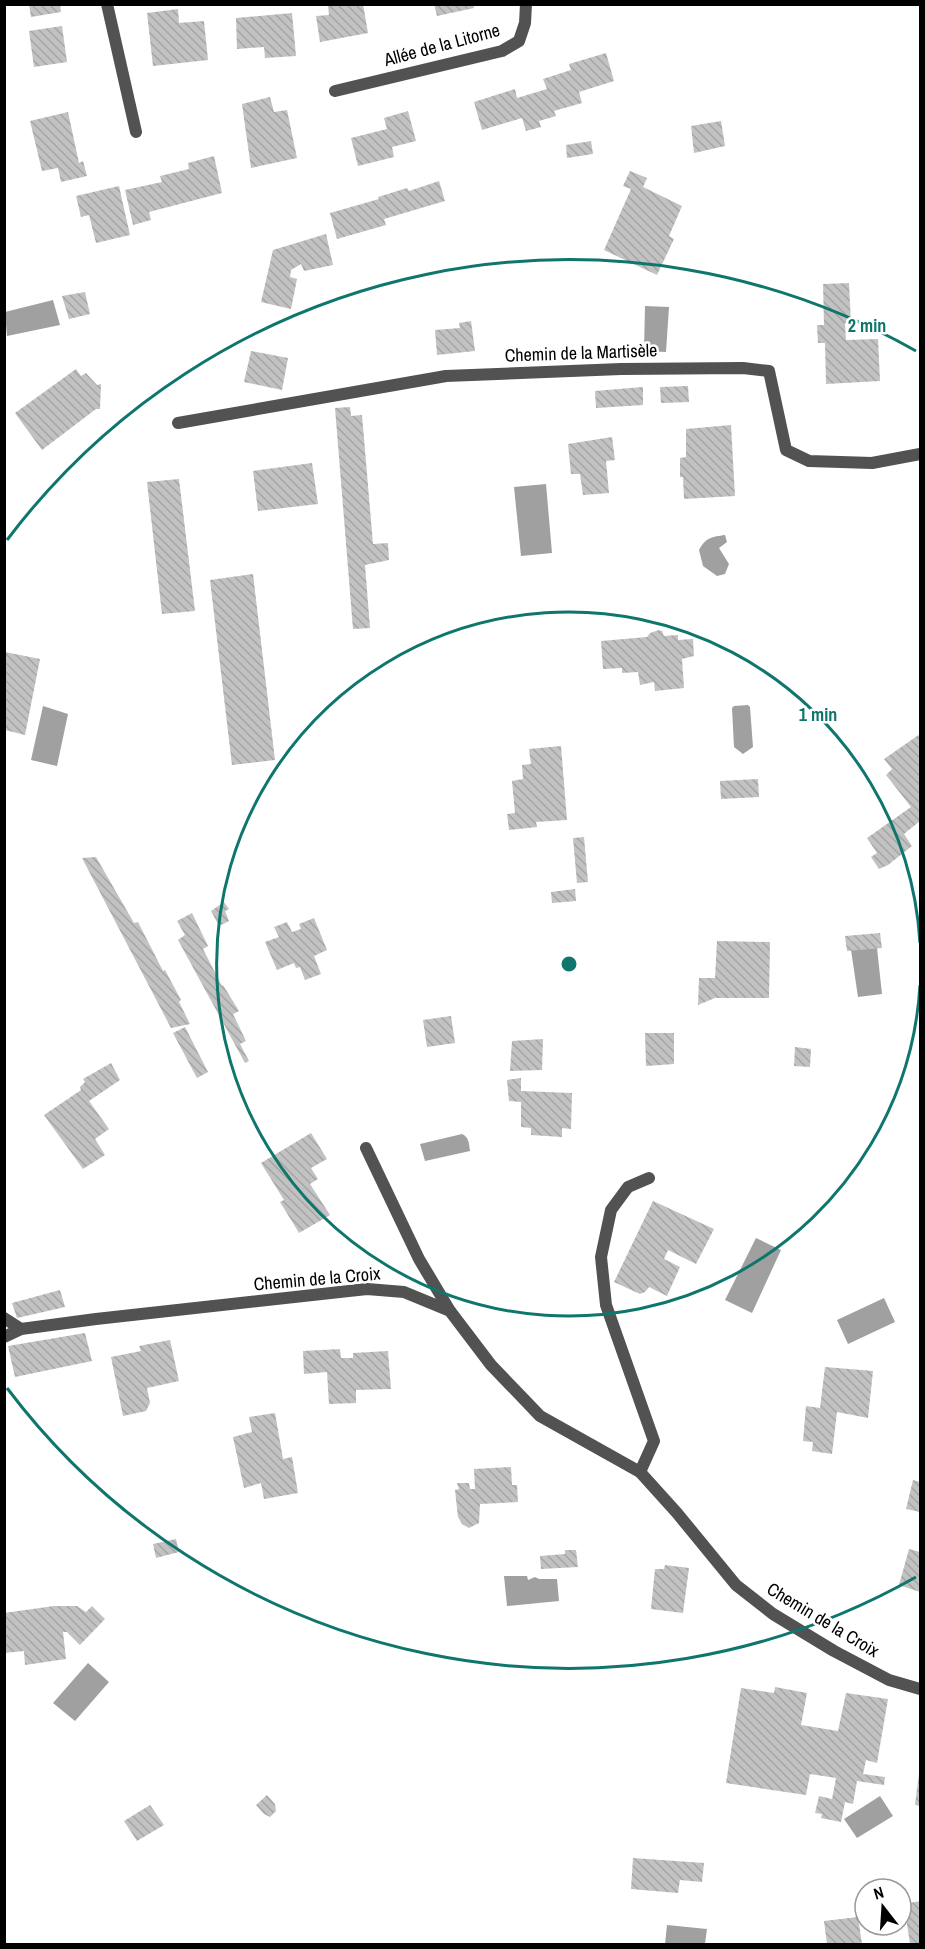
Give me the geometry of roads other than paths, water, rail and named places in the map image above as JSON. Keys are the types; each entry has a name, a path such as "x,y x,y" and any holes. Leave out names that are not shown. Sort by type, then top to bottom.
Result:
{"street":[{"path":"107,4 136,132"},
{"name":"Allée de la Litorne","path":"335,91 502,51 519,41 525,23 526,4"},
{"name":"Chemin de la Martisèle","path":"178,423 446,376 621,369 743,368 770,371 786,450 809,461 872,464 921,454"},
{"path":"366,1148 419,1259 450,1311"},
{"path":"640,1472 654,1441 606,1305 601,1257 611,1210 628,1187 649,1178"},
{"name":"Chemin de la Croix","path":"4,1337 21,1329 96,1319 367,1289 404,1292 450,1311 491,1365 540,1416 640,1472 736,1585 773,1614 834,1651 889,1680 921,1689"},
{"path":"4,1318 21,1329"}]}
